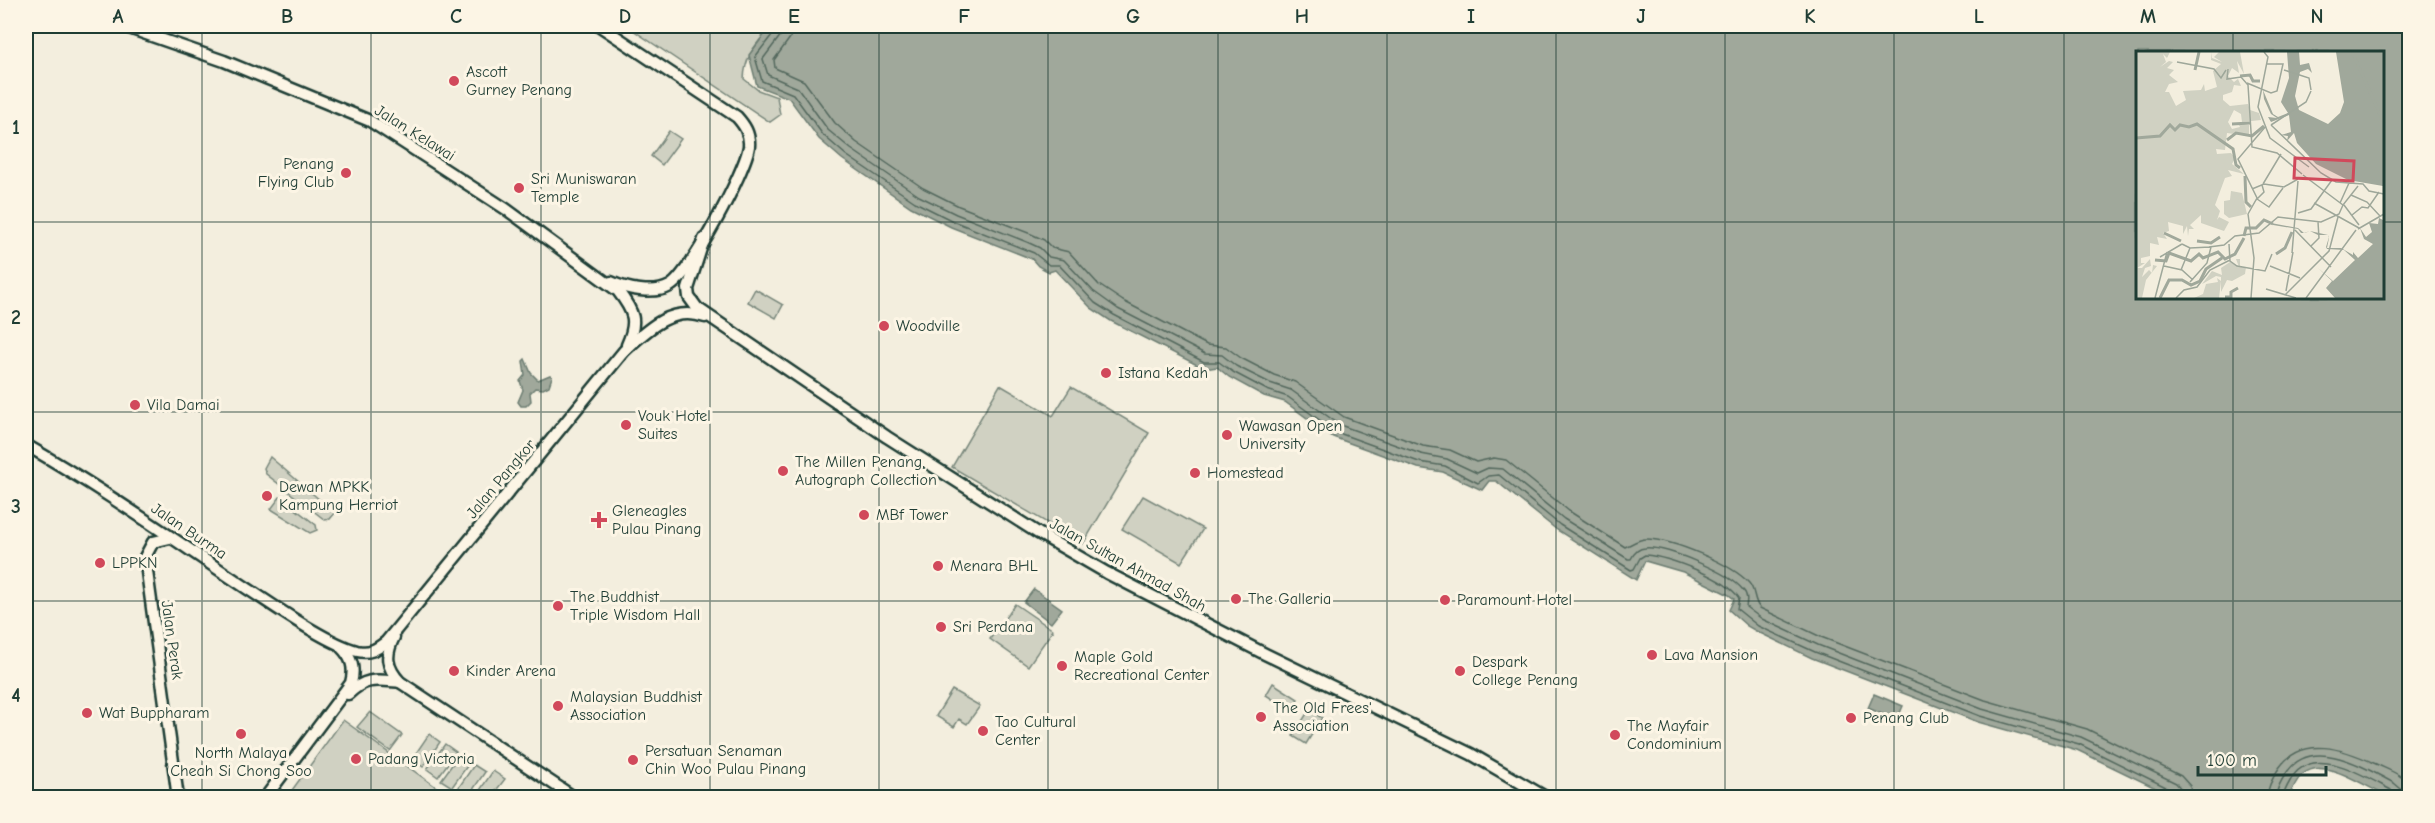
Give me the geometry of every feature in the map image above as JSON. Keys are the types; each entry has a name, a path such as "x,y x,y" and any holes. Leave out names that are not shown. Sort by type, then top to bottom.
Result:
{"main road":[{"name":"Jalan Kelawai","path":"123,26 224,62 370,121 506,209 618,291 631,308 634,320 633,332 624,351"},
{"path":"600,26 737,117 748,132 749,145 746,156 724,205 704,239"},
{"name":"Jalan Kelawai","path":"602,279 643,290 666,288 673,285 683,273 704,239"},
{"name":"Jalan Sultan Ahmad Shah","path":"704,239 691,278 689,297 697,308 894,442 1038,533 1107,573 1265,654 1471,754 1547,798"},
{"name":"Jalan Sultan Ahmad Shah","path":"624,351 654,324 673,316 691,313 716,322"},
{"name":"Jalan Pangkor","path":"336,642 358,651 375,651 399,626 624,351"},
{"name":"Jalan Burma","path":"26,445 134,512 268,602 336,642"},
{"name":"Jalan Perak","path":"170,538 153,542 145,557 177,798"},
{"name":"Jalan Pangkor","path":"399,626 387,654 390,669 400,682"},
{"path":"265,798 351,683 353,672 350,656 336,642"},
{"path":"338,702 363,682 377,680 400,682 575,798"}],"shaded area":[{"path":"627,26 771,26 749,56 744,79 758,90 777,97 780,115 770,122"},
{"path":"669,131 681,139 662,165 651,156"},
{"path":"755,289 783,305 776,318 748,302"},
{"path":"1000,385 1053,416 1071,387 1149,433 1083,544 952,467"},
{"path":"270,457 335,513 330,519 325,520 266,474 264,468"},
{"path":"1143,496 1203,529 1181,563 1122,529"},
{"path":"280,497 316,525 317,530 310,533 271,509"},
{"path":"1015,604 1053,630 1028,666 990,639"},
{"path":"1273,683 1298,699 1291,711 1266,695"},
{"path":"952,690 980,706 967,724 959,719 954,727 936,716"},
{"path":"1309,710 1322,718 1306,744 1293,736"},
{"path":"370,712 402,735 390,751 357,727"},
{"name":"Padang Victoria","path":"343,720 450,797 287,797"},
{"path":"429,734 440,742 423,767 412,759"},
{"path":"445,744 456,752 438,777 427,769"},
{"path":"459,755 470,762 452,787 441,780"},
{"path":"474,765 485,772 468,797 457,790"},
{"path":"493,771 505,779 491,797 476,796"}],"water":[{"path":"771,26 2409,26 2409,797 2395,798 2337,772 2313,769 2301,776 2288,797 2179,798 2077,750 1978,722 1812,658 1747,626 1729,610 1734,599 1683,572 1645,561 1636,580 1557,530 1496,481 1489,481 1482,490 1443,472 1418,468 1333,437 1285,402 1264,396 1229,377 1217,367 1205,369 1111,321 1091,308 1055,270 1049,272 1038,266 1032,259 951,227 911,207 842,159 819,139 789,98 757,86 749,55"},
{"path":"525,359 531,373 538,380 550,375 552,377 549,386 543,389 535,388 530,393 531,401 526,406 521,406 518,402 523,390 520,381 525,375 523,361"},
{"path":"1034,589 1062,609 1051,623 1024,602"},
{"path":"1874,694 1903,706 1897,720 1868,708"}],"place":[{"name":"Ascott Gurney Penang","path":"454,81"},
{"name":"Penang Flying Club","path":"346,173"},
{"name":"Sri Muniswaran Temple","path":"519,188"},
{"name":"Woodville","path":"884,326"},
{"name":"Istana Kedah","path":"1106,373"},
{"name":"Vila Damai","path":"135,405"},
{"name":"Vouk Hotel Suites","path":"626,425"},
{"name":"Wawasan Open University","path":"1227,435"},
{"name":"The Millen Penang, Autograph Collection","path":"783,471"},
{"name":"Homestead","path":"1195,473"},
{"name":"Dewan MPKK Kampung Herriot","path":"267,496"},
{"name":"MBf Tower","path":"864,515"},
{"name":"Gleneagles Pulau Pinang","path":"599,520"},
{"name":"LPPKN","path":"100,563"},
{"name":"Menara BHL","path":"938,566"},
{"name":"The Galleria","path":"1236,599"},
{"name":"Paramount Hotel","path":"1445,600"},
{"name":"The Buddhist Triple Wisdom Hall","path":"558,606"},
{"name":"Sri Perdana","path":"941,627"},
{"name":"Lava Mansion","path":"1652,655"},
{"name":"Maple Gold Recreational Center","path":"1062,666"},
{"name":"Kinder Arena","path":"454,671"},
{"name":"Despark College Penang","path":"1460,671"},
{"name":"Malaysian Buddhist Association","path":"558,706"},
{"name":"Wat Buppharam","path":"87,713"},
{"name":"The Old Frees' Association","path":"1261,717"},
{"name":"Penang Club","path":"1851,718"},
{"name":"Tao Cultural Center","path":"983,731"},
{"name":"North Malaya Cheah Si Chong Soo","path":"241,734"},
{"name":"The Mayfair Condominium","path":"1615,735"},
{"name":"Padang Victoria","path":"356,759"},
{"name":"Persatuan Senaman Chin Woo Pulau Pinang","path":"633,760"}]}
